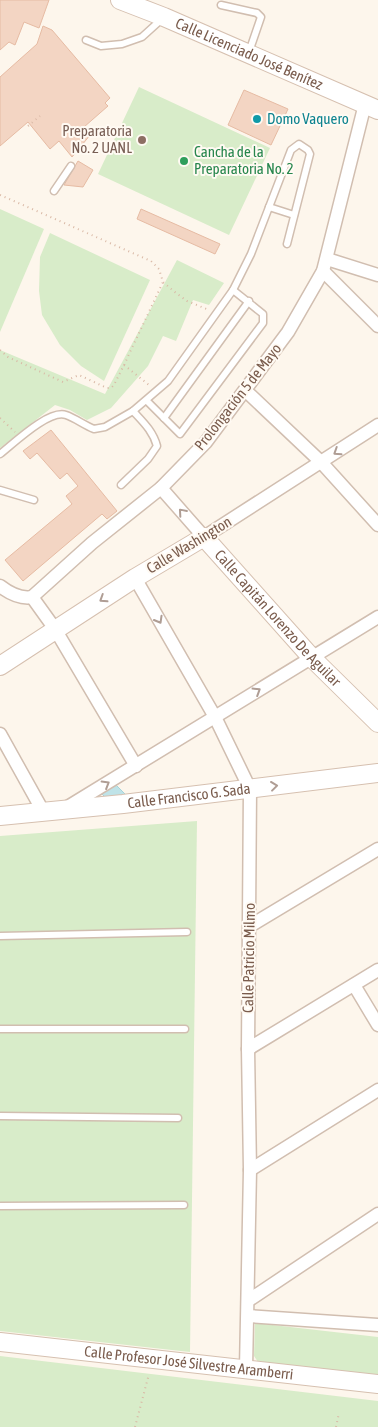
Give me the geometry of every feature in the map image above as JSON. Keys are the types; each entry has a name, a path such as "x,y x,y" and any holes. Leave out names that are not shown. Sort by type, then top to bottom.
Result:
{"street":[{"name":"Calle Licenciado José Benítez","path":"120,0 164,17 372,107"},
{"name":"Prolongación 5 de Mayo","path":"32,597 92,542 161,488 206,442 246,391 288,332 325,265 372,107"},
{"path":"325,265 378,275"},
{"path":"325,265 378,326"},
{"path":"246,391 321,462 378,525"},
{"name":"Calle Washington","path":"0,666 55,629 204,537 378,425"},
{"name":"Calle Capitán Lorenzo De Aguilar","path":"161,488 312,658 378,723"},
{"name":"Calle Patricio Milmo","path":"135,578 215,717 250,789 248,1049 250,1170 249,1300 246,1369"},
{"path":"0,586 15,595 25,598 32,597 55,629 136,766"},
{"path":"64,810 378,617"},
{"path":"0,734 44,813"},
{"name":"Calle Francisco G. Sada","path":"0,816 44,813 378,773"},
{"path":"250,926 378,849"},
{"path":"248,1049 378,970"},
{"path":"354,985 378,1025"},
{"path":"250,1170 378,1090"},
{"path":"249,1300 378,1214"},
{"path":"248,1316 378,1326"},
{"name":"Calle Profesor José Silvestre Aramberri","path":"0,1342 378,1384"}],"lane":[{"path":"221,5 257,14 261,17 248,54"},
{"path":"86,40 101,46 122,44 142,37 164,17"},
{"path":"0,454 42,421 56,414 65,414 94,429 105,426 133,411 168,382 233,290 251,254 291,150 299,144 308,150 310,154 287,244"},
{"path":"54,191 71,166"},
{"path":"269,207 294,215"},
{"path":"146,400 180,434 263,323 263,314 233,290"},
{"path":"164,418 249,301"},
{"path":"121,485 148,460 157,446 149,428 133,411"},
{"path":"0,490 34,500"},
{"path":"0,936 187,932"},
{"path":"0,1029 185,1030"},
{"path":"0,1116 178,1118"},
{"path":"0,1206 184,1205"}],"path":[{"path":"28,126 40,116"},
{"path":"0,196 151,261 159,269 163,282 187,301 215,313"},
{"path":"0,350 8,357 63,382 79,375 107,388 111,388 114,386 163,282"},
{"path":"124,365 156,391"},
{"path":"0,418 21,438"},
{"path":"135,1427 149,1374"},
{"path":"336,1427 340,1413"}],"green space":[{"name":"Cancha de la Preparatoria No. 2","path":"139,87 270,148 229,235 98,174"},
{"path":"0,209 44,229 0,332"},
{"path":"50,233 150,280 104,381 81,366 60,345 42,315 39,291 40,257"},
{"path":"177,260 224,283 209,305 193,300 176,341 163,336 148,366 111,408 87,420 70,410 55,405 0,448 0,350 105,394"},
{"path":"197,821 190,1352 0,1331 0,836"},
{"path":"255,1323 378,1337 378,1379 260,1365 254,1356"},
{"path":"0,1356 378,1401 378,1427 0,1427"}],"water":[{"path":"115,784 125,794 109,801 101,793"}],"building":[{"path":"0,0 49,0 39,28 24,22 15,45 9,42 0,50"},
{"path":"43,26 52,30 110,98 105,103 108,106 84,127 91,134 72,157 59,141 50,149 28,122 0,146 0,77 37,44"},
{"name":"Domo Vaquero","path":"244,90 288,109 271,145 228,125"},
{"path":"78,161 93,170 83,187 64,185"},
{"path":"141,209 220,244 215,254 137,219"},
{"path":"51,430 117,511 107,519 102,514 23,581 5,560 72,504 66,496 78,486 67,473 60,479 37,453 30,459 23,451"}],"place":[{"name":"Domo Vaquero","path":"257,119"},
{"name":"Preparatoria No. 2 UANL","path":"142,140"},
{"name":"Cancha de la Preparatoria No. 2","path":"184,161"}]}
